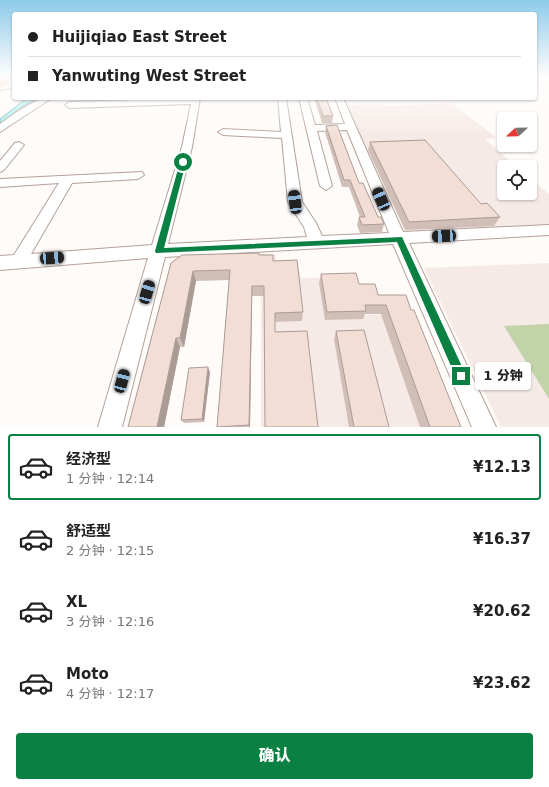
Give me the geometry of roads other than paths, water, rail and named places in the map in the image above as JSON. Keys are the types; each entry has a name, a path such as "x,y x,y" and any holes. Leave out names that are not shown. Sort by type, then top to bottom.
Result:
{"street":[{"path":"0,129 21,113 44,100"},
{"path":"69,105 196,100 187,147 110,427"},
{"path":"282,100 295,202 311,227 316,243"},
{"path":"304,100 326,186"},
{"path":"340,100 399,239 484,427"},
{"path":"311,128 351,128"},
{"path":"223,132 286,135"},
{"path":"0,168 19,145"},
{"path":"0,183 138,175"},
{"path":"18,262 68,179"},
{"path":"0,263 159,251 549,230"}],"water":[{"path":"24,100 34,100 22,107 0,124 0,119"}]}
